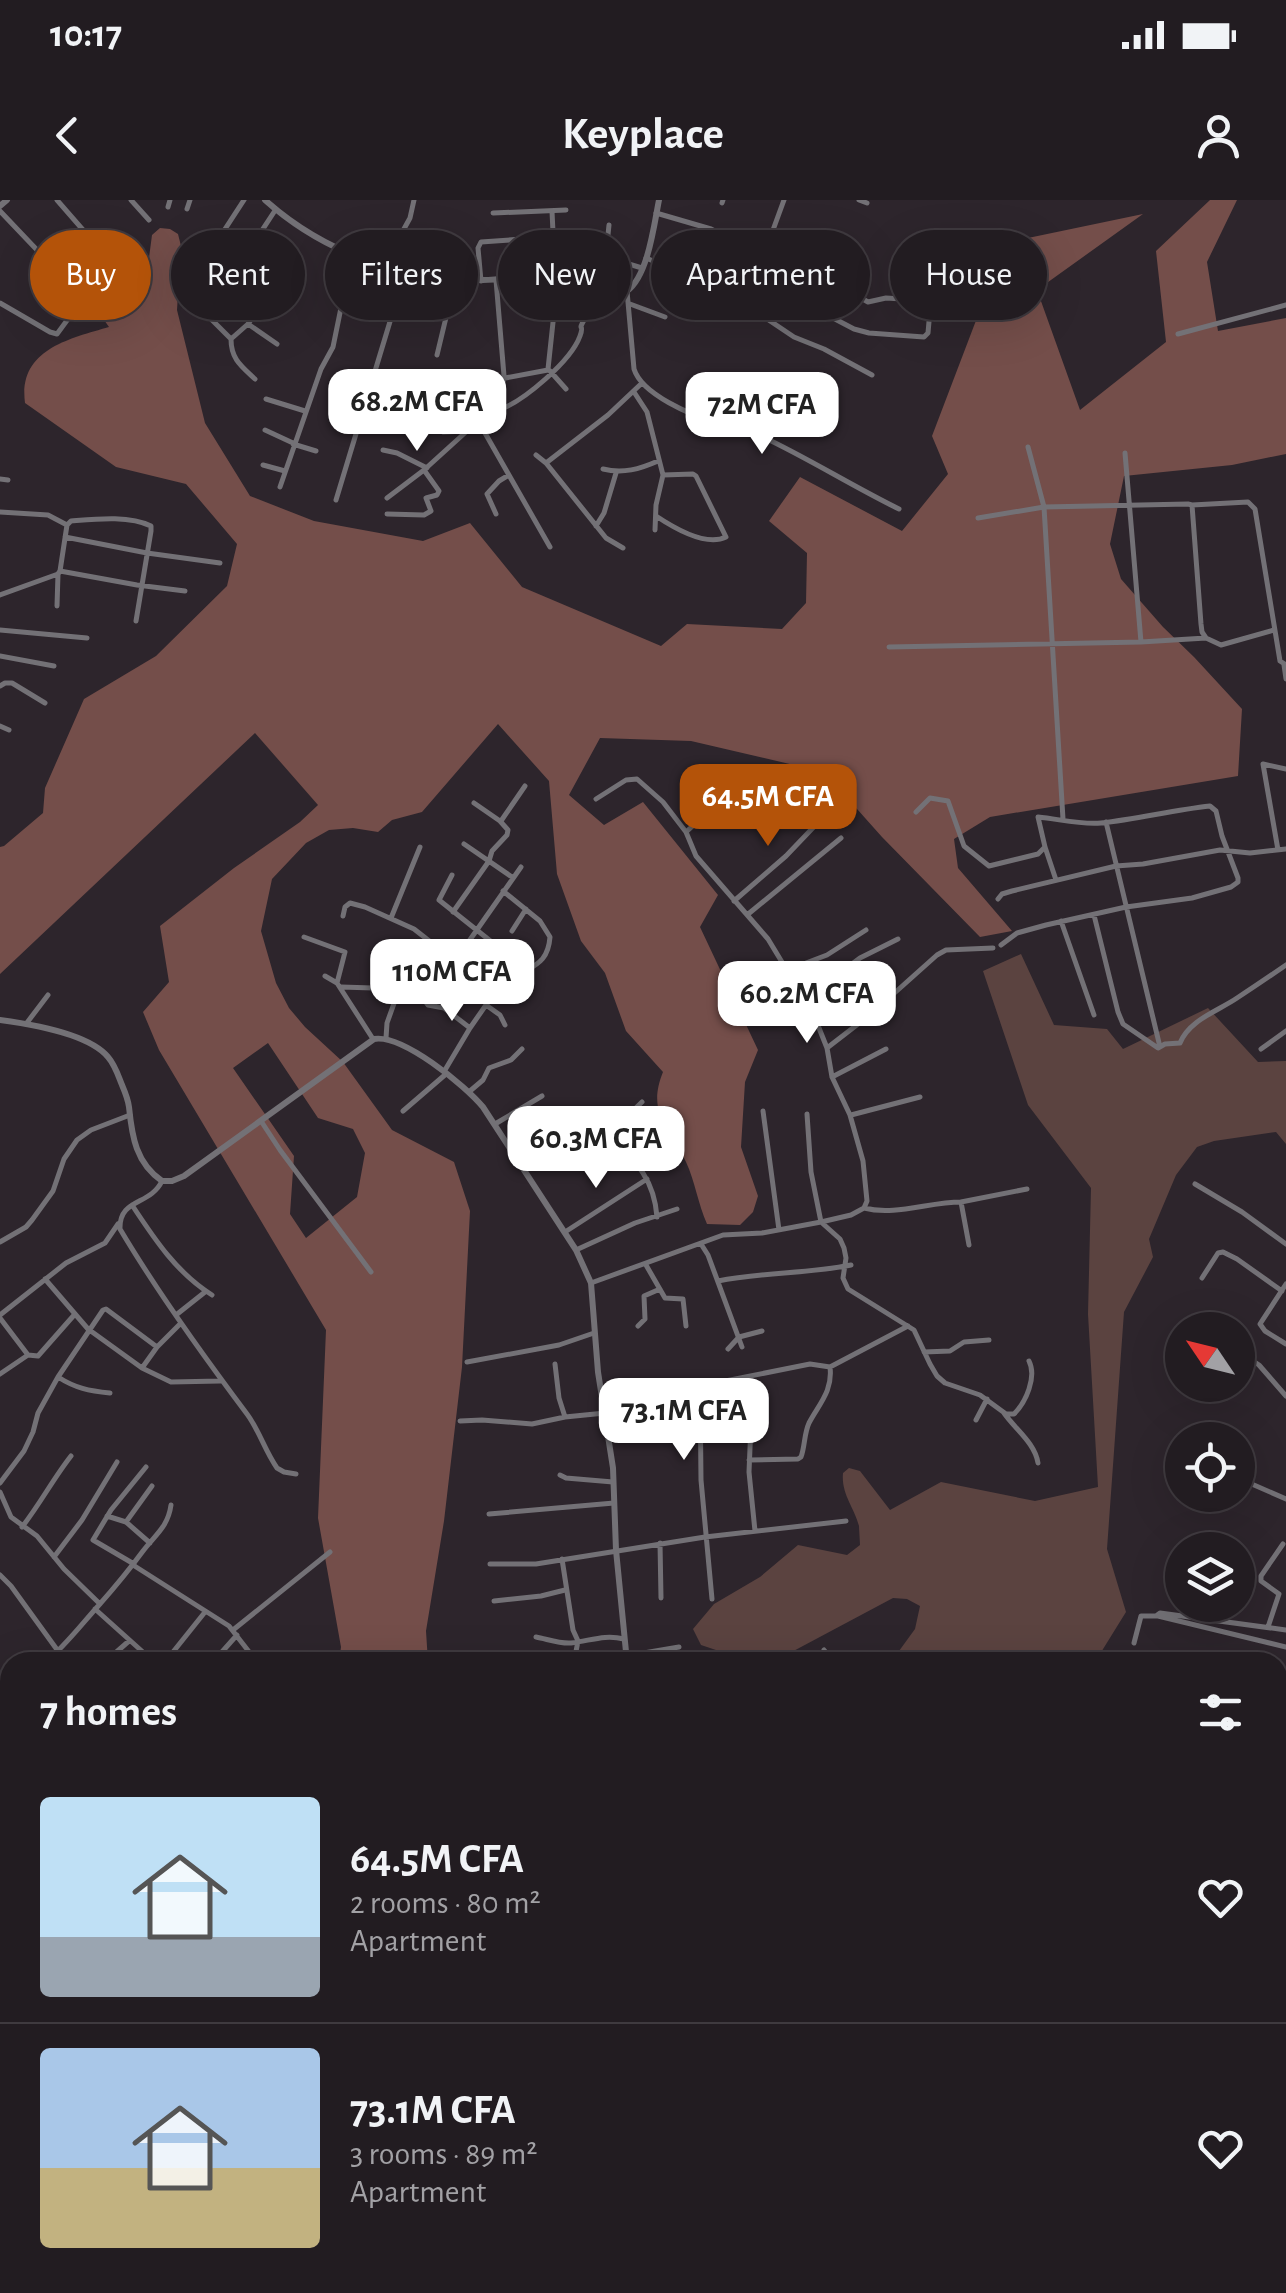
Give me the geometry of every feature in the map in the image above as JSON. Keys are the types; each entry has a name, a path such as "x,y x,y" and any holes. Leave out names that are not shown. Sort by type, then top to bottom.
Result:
{"street":[{"path":"7,200 0,209 30,242"},
{"path":"57,200 83,230"},
{"path":"132,200 149,220"},
{"path":"187,209 190,200"},
{"path":"224,230 244,200"},
{"path":"265,200 299,227 325,240"},
{"path":"403,230 414,200"},
{"path":"631,287 638,280 646,258 659,200"},
{"path":"773,230 784,200"},
{"path":"858,200 867,203"},
{"path":"263,230 276,210"},
{"path":"552,210 553,230"},
{"path":"493,213 566,210"},
{"path":"656,213 715,230"},
{"path":"609,224 606,254 642,268"},
{"path":"498,241 480,242 478,248 481,280 496,280 504,376 499,410"},
{"path":"646,258 727,292 794,336 872,374"},
{"path":"837,320 868,334 924,337 928,333 927,304 902,298 870,302"},
{"path":"0,303 57,334 67,320"},
{"path":"1178,334 1286,305"},
{"path":"213,320 231,339"},
{"path":"251,320 231,339 230,351 255,379"},
{"path":"280,487 304,411 334,347 339,320"},
{"path":"336,500 389,320"},
{"path":"437,355 445,320"},
{"path":"553,320 550,371 566,389"},
{"path":"396,413 437,432 481,426 533,390 578,340 584,320"},
{"path":"629,320 634,369 642,383 672,404 758,435 898,508"},
{"path":"248,324 277,344"},
{"path":"415,383 436,391 504,376 550,371"},
{"path":"546,463 642,383"},
{"path":"634,392 647,412 663,474 655,530"},
{"path":"266,399 304,411"},
{"path":"481,426 550,547"},
{"path":"265,430 316,451"},
{"path":"387,498 426,469 466,431"},
{"path":"1028,447 1044,508 1063,819"},
{"path":"383,450 426,469 440,490 426,498 431,511 424,515 387,514"},
{"path":"1124,453 1141,642"},
{"path":"536,455 606,538 622,548"},
{"path":"602,469 616,472 658,461"},
{"path":"263,465 285,471"},
{"path":"596,526 616,472"},
{"path":"656,516 707,539 726,537 696,476 663,474"},
{"path":"496,514 487,494 510,475"},
{"path":"978,518 1044,508 1252,503 1286,679"},
{"path":"1192,505 1200,624 1206,638"},
{"path":"0,512 48,515 67,525"},
{"path":"56,606 67,525 76,519 147,522 152,526 136,621"},
{"path":"65,537 220,563"},
{"path":"0,595 59,572 185,590"},
{"path":"0,630 87,638"},
{"path":"890,646 1206,638 1221,645 1274,630"},
{"path":"0,656 54,666"},
{"path":"0,686 12,683 44,702"},
{"path":"0,726 9,730"},
{"path":"998,898 1116,866 1226,850 1250,853 1282,849 1263,764 1286,770"},
{"path":"591,1282 723,1235 778,1230 851,1215 867,1202 863,1161 850,1116 832,1077 818,1022 802,1001 768,938 696,856 686,832 663,802 637,779 626,780 596,800"},
{"path":"500,821 524,786"},
{"path":"686,832 726,796"},
{"path":"916,812 930,798 948,801 964,846 989,866 1038,854 1044,847"},
{"path":"734,901 786,856 828,812 826,802"},
{"path":"453,912 508,830 474,803"},
{"path":"1002,945 1017,934 1061,922 1126,907 1192,898 1235,885 1238,878 1216,811 1210,806 1106,822 1038,817 1056,880"},
{"path":"1106,822 1160,1047"},
{"path":"747,915 840,838"},
{"path":"464,844 512,877"},
{"path":"391,918 420,847"},
{"path":"453,964 520,867"},
{"path":"452,875 439,900 498,946"},
{"path":"403,1111 433,1088 495,992 532,969 548,950 548,931 502,891"},
{"path":"342,916 345,906 350,904 414,928 436,944 456,969 495,992"},
{"path":"512,932 526,909"},
{"path":"1094,914 1123,1024 1158,1048 1180,1044 1184,1034 1208,1014 1286,964"},
{"path":"1061,922 1094,1014"},
{"path":"761,971 770,978 790,974 866,930"},
{"path":"304,937 345,952 339,985"},
{"path":"802,1001 860,958 898,939"},
{"path":"826,1048 937,955 946,950 993,948"},
{"path":"383,963 428,979 424,1002 444,1008 470,1028"},
{"path":"386,1038 386,1023 406,970"},
{"path":"325,976 339,985 374,1039"},
{"path":"339,985 396,995"},
{"path":"26,1024 48,994"},
{"path":"486,1005 500,1015 505,1026"},
{"path":"0,1020 68,1035 106,1054 129,1102 138,1155 162,1181 184,1176 374,1039 386,1038 446,1071 470,1091 576,1250 591,1282 594,1333 611,1446 625,1652"},
{"path":"1261,1049 1286,1031"},
{"path":"470,1091 483,1080 488,1068 511,1060 522,1048"},
{"path":"832,1077 886,1049"},
{"path":"494,1124 542,1096"},
{"path":"850,1116 920,1097"},
{"path":"608,1135 642,1102"},
{"path":"763,1111 778,1230"},
{"path":"807,1114 820,1222 840,1239 844,1248 848,1266 844,1284 848,1289 914,1330 937,1376 987,1399 1010,1415 1019,1410 1034,1372 1030,1360"},
{"path":"0,1242 32,1220 53,1191 64,1159 77,1140 91,1130 130,1115"},
{"path":"261,1121 372,1272"},
{"path":"512,1150 537,1134 559,1141 571,1133 597,1126 638,1164 656,1204 657,1218"},
{"path":"638,1164 658,1140"},
{"path":"589,1172 618,1145"},
{"path":"564,1232 647,1179"},
{"path":"28,1355 0,1317 66,1262 104,1243 124,1210 156,1193 162,1181"},
{"path":"1194,1184 1286,1244"},
{"path":"864,1208 961,1202 1026,1189"},
{"path":"961,1202 969,1245"},
{"path":"132,1205 161,1250 209,1293 176,1315"},
{"path":"576,1250 677,1209"},
{"path":"118,1224 136,1259 248,1416 277,1468 296,1474"},
{"path":"702,1244 742,1347"},
{"path":"1202,1278 1222,1252 1284,1288 1260,1324 1286,1344"},
{"path":"646,1265 666,1298 683,1299 686,1326"},
{"path":"718,1281 848,1266"},
{"path":"45,1279 88,1330 142,1368 171,1382 220,1381"},
{"path":"638,1326 645,1319 644,1296 660,1289"},
{"path":"0,1482 24,1451 38,1413 58,1377 103,1310 157,1347"},
{"path":"0,1374 28,1355 38,1356 74,1314"},
{"path":"142,1368 182,1323"},
{"path":"602,1395 700,1386 810,1364 830,1368 908,1326"},
{"path":"728,1349 739,1337 762,1331"},
{"path":"467,1362 594,1333"},
{"path":"924,1352 950,1351 964,1342 990,1340"},
{"path":"1255,1363 1286,1396"},
{"path":"554,1364 565,1417"},
{"path":"749,1460 801,1457 809,1424 831,1384 830,1368"},
{"path":"58,1377 87,1391 110,1393"},
{"path":"700,1386 701,1480 712,1599"},
{"path":"976,1420 987,1399"},
{"path":"1001,1409 1034,1448 1038,1463"},
{"path":"460,1421 532,1424 605,1413"},
{"path":"751,1424 749,1460 755,1532"},
{"path":"22,1527 71,1456"},
{"path":"54,1557 117,1462"},
{"path":"146,1467 107,1516 94,1540 235,1632 250,1652"},
{"path":"560,1474 566,1478 613,1482"},
{"path":"1255,1485 1286,1499"},
{"path":"126,1522 152,1486"},
{"path":"0,1492 11,1517 37,1536 142,1652"},
{"path":"489,1514 614,1503"},
{"path":"0,1576 12,1586 58,1651 157,1538 171,1505"},
{"path":"107,1516 126,1522 150,1543"},
{"path":"490,1564 536,1564 660,1543 846,1521"},
{"path":"660,1543 662,1598"},
{"path":"1268,1628 1278,1594 1261,1581 1261,1576 1283,1544"},
{"path":"220,1652 235,1632 330,1552"},
{"path":"562,1559 578,1641 576,1652"},
{"path":"494,1601 565,1590"},
{"path":"172,1652 204,1612"},
{"path":"1156,1616 1164,1613 1286,1630"},
{"path":"1134,1642 1139,1618 1156,1616 1286,1647"},
{"path":"536,1637 567,1643 612,1636 624,1638"},
{"path":"116,1652 129,1641"},
{"path":"660,1652 679,1648"}],"shaded area":[{"path":"1210,200 1237,200 1207,262 1218,331 1286,318 1286,454 1232,465 1124,476 1110,544 1121,579 1242,709 1238,776 990,817 954,839 958,868 1012,931 980,937 824,772 691,741 600,738 569,795 604,825 643,802 718,895 700,927 758,1050 745,1082 741,1147 758,1196 753,1212 740,1225 707,1224 689,1169 659,1110 658,1086 663,1072 626,1031 605,973 581,941 557,874 549,781 498,724 422,812 392,820 378,832 329,830 306,843 272,879 261,931 276,983 289,1008 343,1062 392,1130 454,1162 470,1211 462,1367 426,1631 427,1652 340,1652 318,1518 326,1330 159,1050 143,1012 169,982 160,926 318,805 255,733 0,974 0,847 43,813 45,788 84,699 156,656 227,586 237,544 186,484 116,467 25,403 29,370 63,342 109,327 104,320 151,320 152,235 160,228 170,229 171,320 179,320 205,423 250,496 314,521 423,541 470,523 522,587 661,646 687,624 782,629 806,603 807,553 769,521 800,477 902,531 948,474 932,436 976,320 1047,318 1080,410 1166,342 1156,251","holes":["268,1043 318,1118 353,1129 365,1153 357,1197 306,1238 290,1214 294,1156 233,1068"]},
{"path":"1143,214 1047,283 1047,234"},
{"path":"1021,954 1054,1025 1107,1029 1123,1049 1208,1008 1258,1062 1286,1061 1286,1144 1276,1132 1197,1147 1176,1175 1149,1239 1153,1257 1124,1312 1107,1549 1126,1612 1101,1652 898,1652 915,1629 920,1606 907,1599 893,1598 792,1652 722,1652 701,1645 693,1629 714,1604 760,1577 798,1545 847,1555 860,1545 859,1526 843,1481 843,1473 849,1468 860,1471 890,1510 941,1482 1035,1501 1098,1487 1088,1314 1091,1188 1028,1105 983,971"}]}
